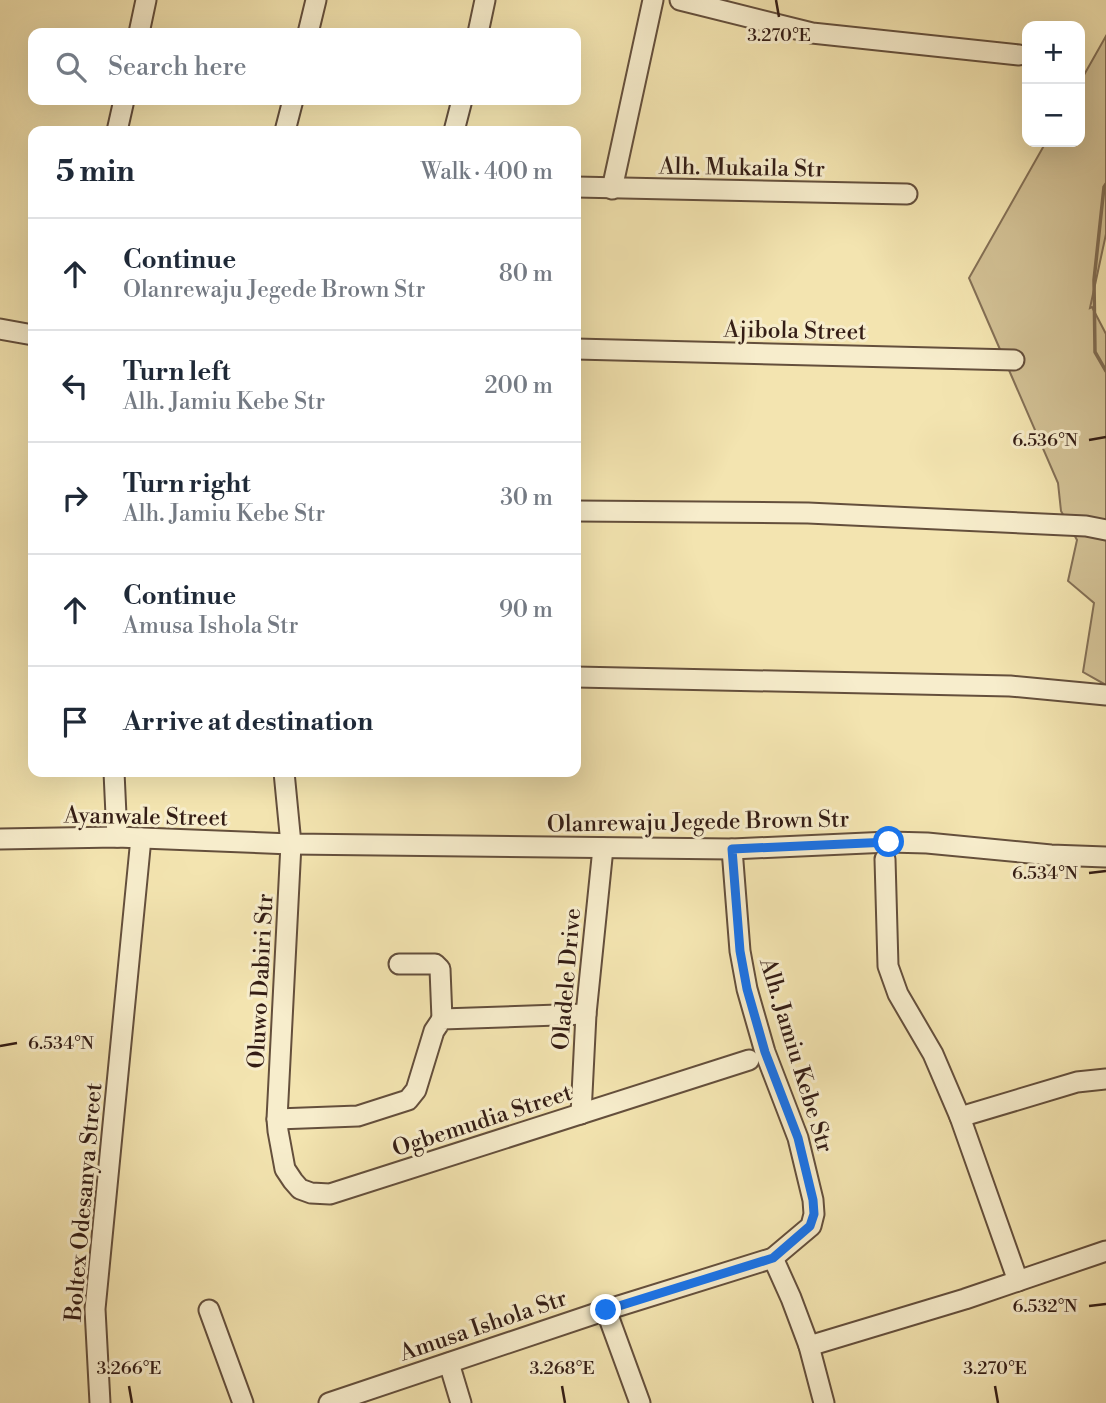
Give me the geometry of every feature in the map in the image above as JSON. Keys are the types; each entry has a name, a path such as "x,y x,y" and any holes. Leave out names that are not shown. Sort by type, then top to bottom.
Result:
{"street":[{"path":"140,28 146,0"},
{"path":"309,28 316,0"},
{"path":"479,28 485,0"},
{"path":"612,189 653,0"},
{"path":"680,0 812,33 1019,55"},
{"path":"118,126 123,105"},
{"path":"286,126 292,105"},
{"path":"455,126 461,105"},
{"name":"Alh. Mukaila Str","path":"581,187 907,194"},
{"path":"0,329 28,334"},
{"name":"Ajibola Street","path":"581,349 1014,360"},
{"path":"581,511 808,513 1086,526 1106,530"},
{"path":"581,677 1010,686 1106,695"},
{"path":"114,777 117,837"},
{"name":"Oluwo Dabiri Str","path":"277,1119 291,844 284,777"},
{"name":"Ayanwale Street","path":"0,839 117,837 291,844"},
{"name":"Boltex Odesanya Street","path":"100,1403 95,1310 141,838"},
{"name":"Olanrewaju Jegede Brown Str","path":"291,844 732,849 889,842 1106,857"},
{"name":"Oladele Drive","path":"581,1114 586,1014 603,848"},
{"name":"Alh. Jamiu Kebe Str","path":"732,849 740,951 747,989 765,1052 798,1138 813,1200 814,1214 810,1226 773,1258"},
{"path":"885,859 888,966 898,994 933,1054 960,1117 1018,1281"},
{"path":"277,1119 358,1116 408,1100 416,1090 434,1031 442,1018 440,969 435,964 399,964"},
{"path":"442,1018 586,1014"},
{"name":"Ogbemudia Street","path":"277,1119 285,1169 293,1181 300,1189 311,1193 330,1194 749,1060"},
{"path":"960,1117 1077,1082 1106,1079"},
{"path":"809,1346 965,1299 1106,1251"},
{"path":"773,1258 809,1346 824,1403"},
{"name":"Amusa Ishola Str","path":"330,1403 606,1310 773,1258"},
{"path":"209,1310 243,1403"},
{"path":"606,1310 640,1403"},
{"path":"449,1363 461,1403"}],"shaded area":[{"path":"1106,36 1106,234 1090,308 1092,307 1106,334 1106,685 1083,672 1094,603 1068,581 1077,540 1061,511 1058,483 969,278 1043,147 1085,147 1085,73"}],"waterway":[{"path":"1106,184 1094,280 1095,352 1106,371"}],"route":[{"path":"606,1310 773,1258 810,1226 814,1214 813,1200 798,1138 765,1052 747,989 740,951 732,849 889,842"}]}
